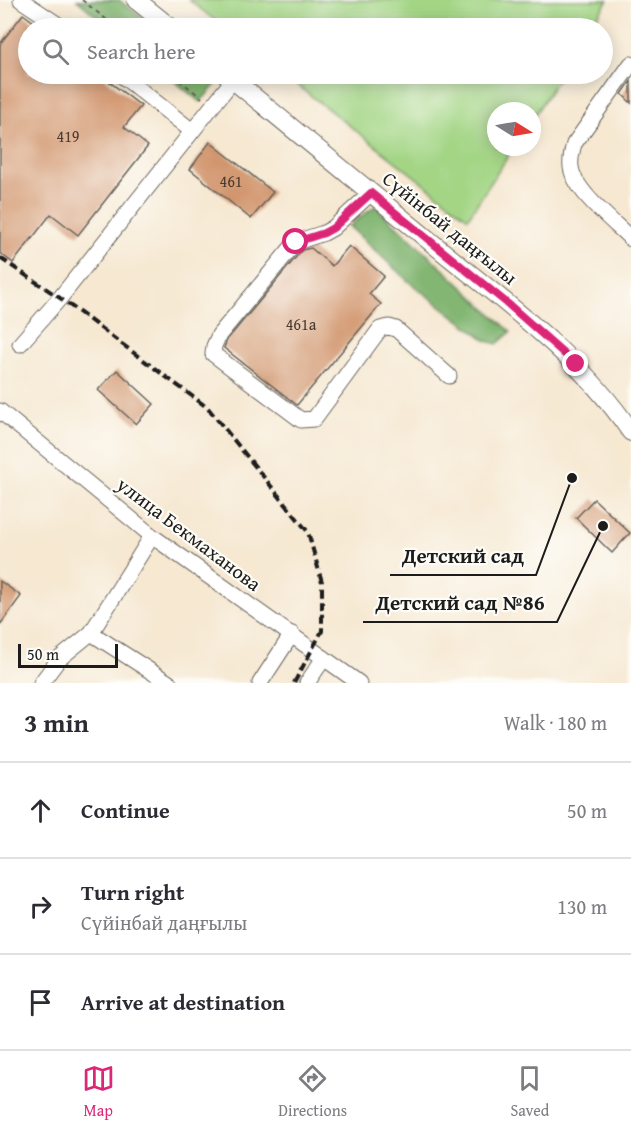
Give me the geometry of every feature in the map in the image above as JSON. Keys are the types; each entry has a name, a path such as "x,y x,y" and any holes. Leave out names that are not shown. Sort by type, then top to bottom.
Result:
{"main road":[{"path":"136,0 158,18"},
{"name":"Сүйінбай даңғылы","path":"239,84 508,304 576,364 631,432"}],"street":[{"path":"21,0 48,18"},
{"path":"631,64 574,144 570,157 574,179 589,198 631,239"},
{"path":"133,84 192,131"},
{"path":"20,344 60,298 212,106 226,84"},
{"path":"371,193 333,228 296,242 219,335 213,354 301,420 314,418 380,329 389,327 396,329 449,376"},
{"name":"улица Бекмаханова","path":"0,411 152,536 359,683"},
{"path":"41,683 59,659 91,633 152,536"},
{"path":"91,633 169,683"},
{"path":"260,683 292,634"},
{"path":"308,683 324,657"}],"path":[{"path":"82,0 104,18"},
{"path":"184,84 212,106"}],"green space":[{"path":"77,0 119,0 142,18 99,18"},
{"path":"189,0 608,0 596,18 212,18"},
{"path":"178,84 216,84 200,102"},
{"path":"296,84 555,84 541,105 541,102 487,102 487,156 508,156 468,218"},
{"path":"375,206 511,332 497,344 487,341 409,282 349,226"}],"building":[{"path":"18,21 18,84 112,84 141,106 124,127 148,146 78,235 51,214 13,263 0,253 0,44"},
{"path":"631,81 631,103 622,94"},
{"path":"210,142 273,192 251,219 190,169"},
{"path":"349,246 384,276 369,294 381,304 297,405 224,348 227,340 302,250 311,248 332,266"},
{"path":"117,370 154,404 136,424 98,390"},
{"path":"594,499 630,533 612,553 576,518"},
{"path":"0,581 21,596 0,625"}],"railway":[{"path":"0,258 60,298 208,408 308,532 322,582 322,631 294,683"}],"place":[{"name":"Детский сад","path":"572,478"},
{"name":"Детский сад №86","path":"603,526"}],"route":[{"path":"296,242 333,228 371,193 508,304 576,364"}]}
